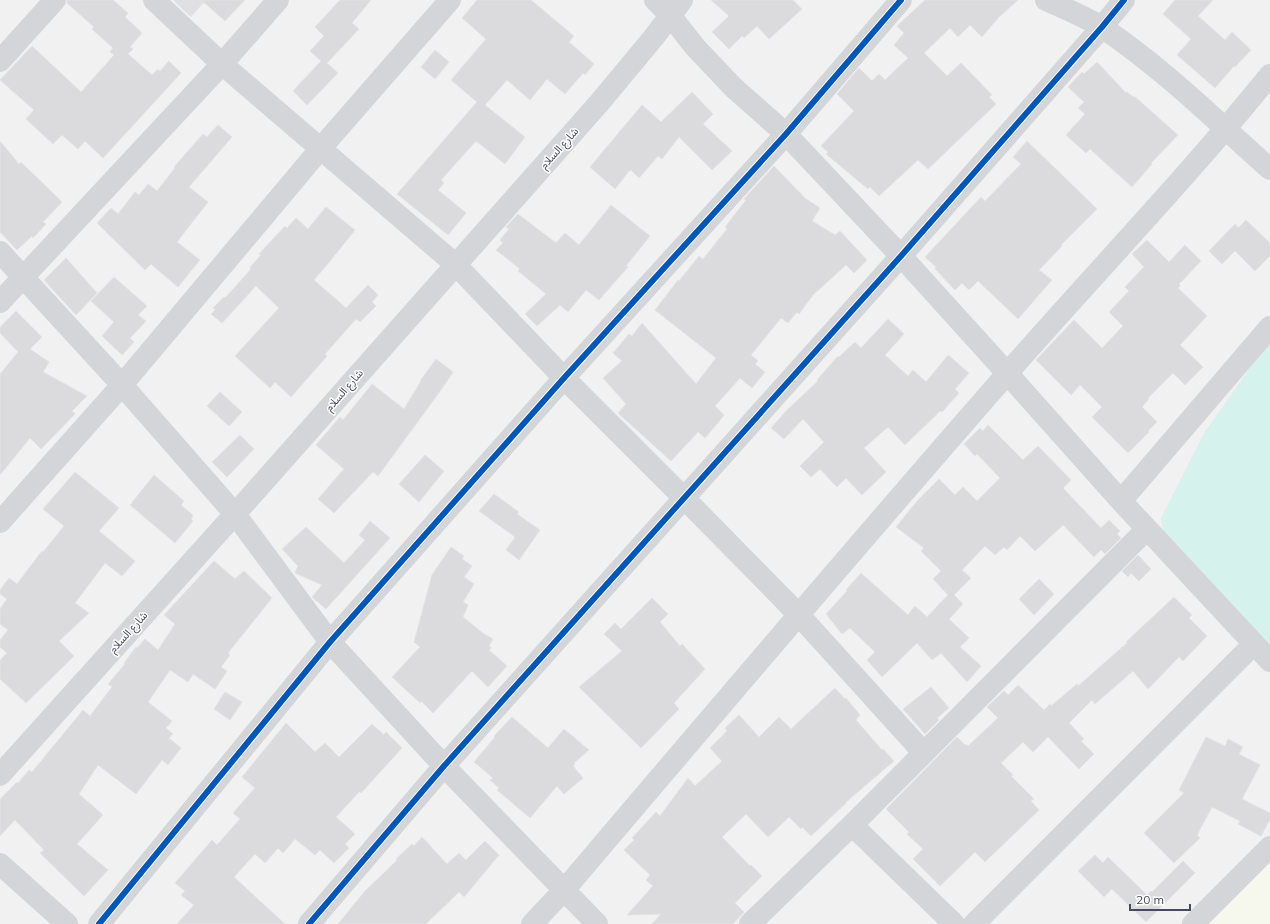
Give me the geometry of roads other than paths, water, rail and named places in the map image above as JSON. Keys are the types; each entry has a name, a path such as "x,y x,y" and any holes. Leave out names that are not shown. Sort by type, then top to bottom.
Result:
{"street":[{"path":"0,61 55,0"},
{"path":"154,0 222,64 456,264 564,378 798,614 923,752"},
{"path":"0,302 222,64 278,0"},
{"path":"0,522 122,385 321,148 450,0"},
{"path":"99,924 330,642 564,378 786,134 901,0"},
{"path":"1046,0 1102,27 1182,89 1270,169"},
{"path":"309,924 444,766 901,256 1124,0"},
{"path":"669,5 696,47 734,88 786,134 901,256 1008,373 1120,501 1270,661"},
{"name":"شارع السلام","path":"0,775 235,514 600,102 654,37 669,5"},
{"path":"532,924 565,889 798,614 1008,373 1226,130 1270,75"},
{"path":"0,252 122,385 235,514 330,642 444,766 565,889 597,924"},
{"path":"1120,501 1270,327"},
{"path":"750,924 852,825 923,752 1147,529"},
{"path":"974,924 1254,644"},
{"path":"852,825 954,924"},
{"path":"1193,924 1270,847"},
{"path":"0,864 67,924"}]}
